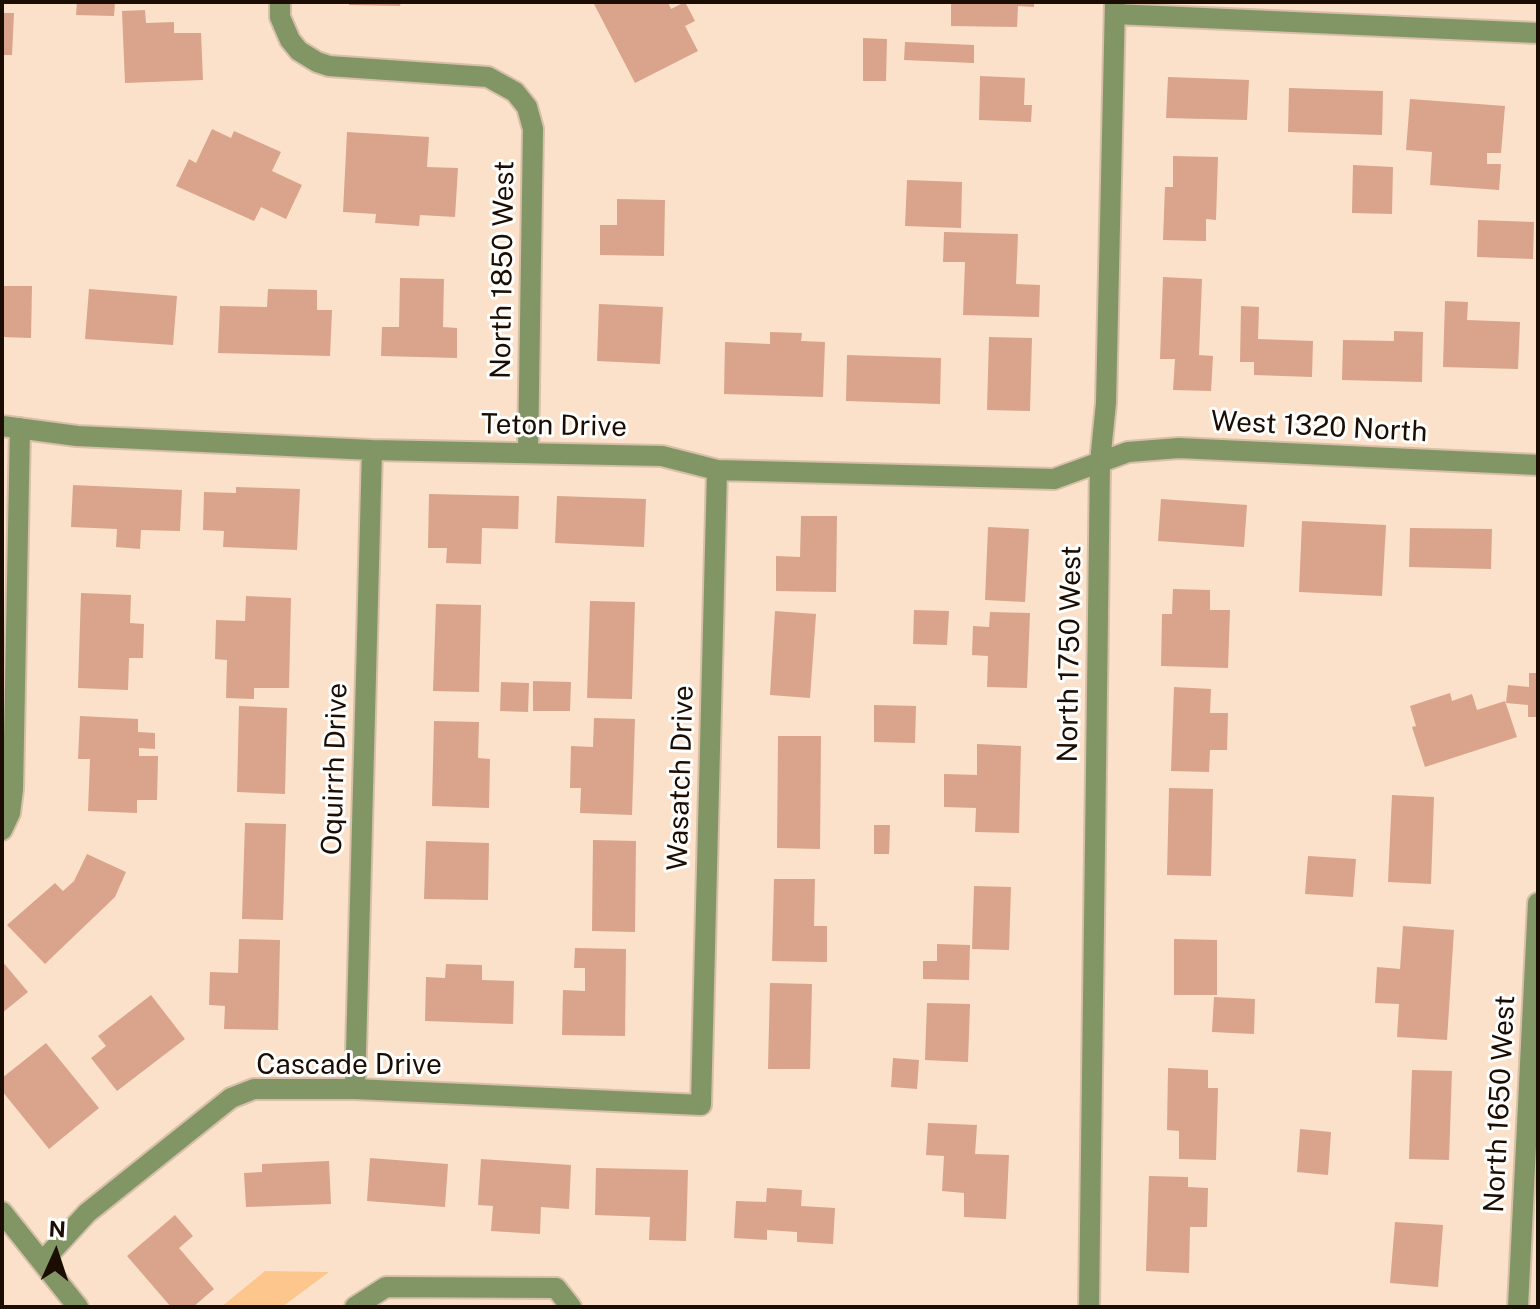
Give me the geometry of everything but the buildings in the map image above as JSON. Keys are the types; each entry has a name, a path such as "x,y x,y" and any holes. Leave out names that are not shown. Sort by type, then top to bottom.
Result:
{"street":[{"name":"North 1850 West","path":"280,2 280,17 290,40 299,51 317,62 329,66 488,77 515,92 527,107 533,129 528,453"},
{"path":"1115,8 1538,33"},
{"name":"North 1750 West","path":"1089,1307 1100,462 1106,403 1115,8"},
{"path":"2,830 10,813 13,789 11,427"},
{"name":"Teton Drive","path":"11,427 77,436 372,450 662,456 717,470 1054,479 1100,462"},
{"name":"West 1320 North","path":"1100,462 1128,452 1179,448 1538,465"},
{"name":"Oquirrh Drive","path":"355,1089 372,450"},
{"name":"Wasatch Drive","path":"701,1087 717,470"},
{"name":"North 1650 West","path":"1518,1307 1532,1152 1538,903"},
{"name":"Cascade Drive","path":"42,1262 87,1213 242,1092 266,1088 355,1089 701,1105 701,1087"},
{"path":"2,1212 78,1307"},
{"path":"355,1307 386,1287 556,1288 571,1307"}],"shaded area":[{"path":"265,1271 329,1272 282,1307 221,1307"}]}
